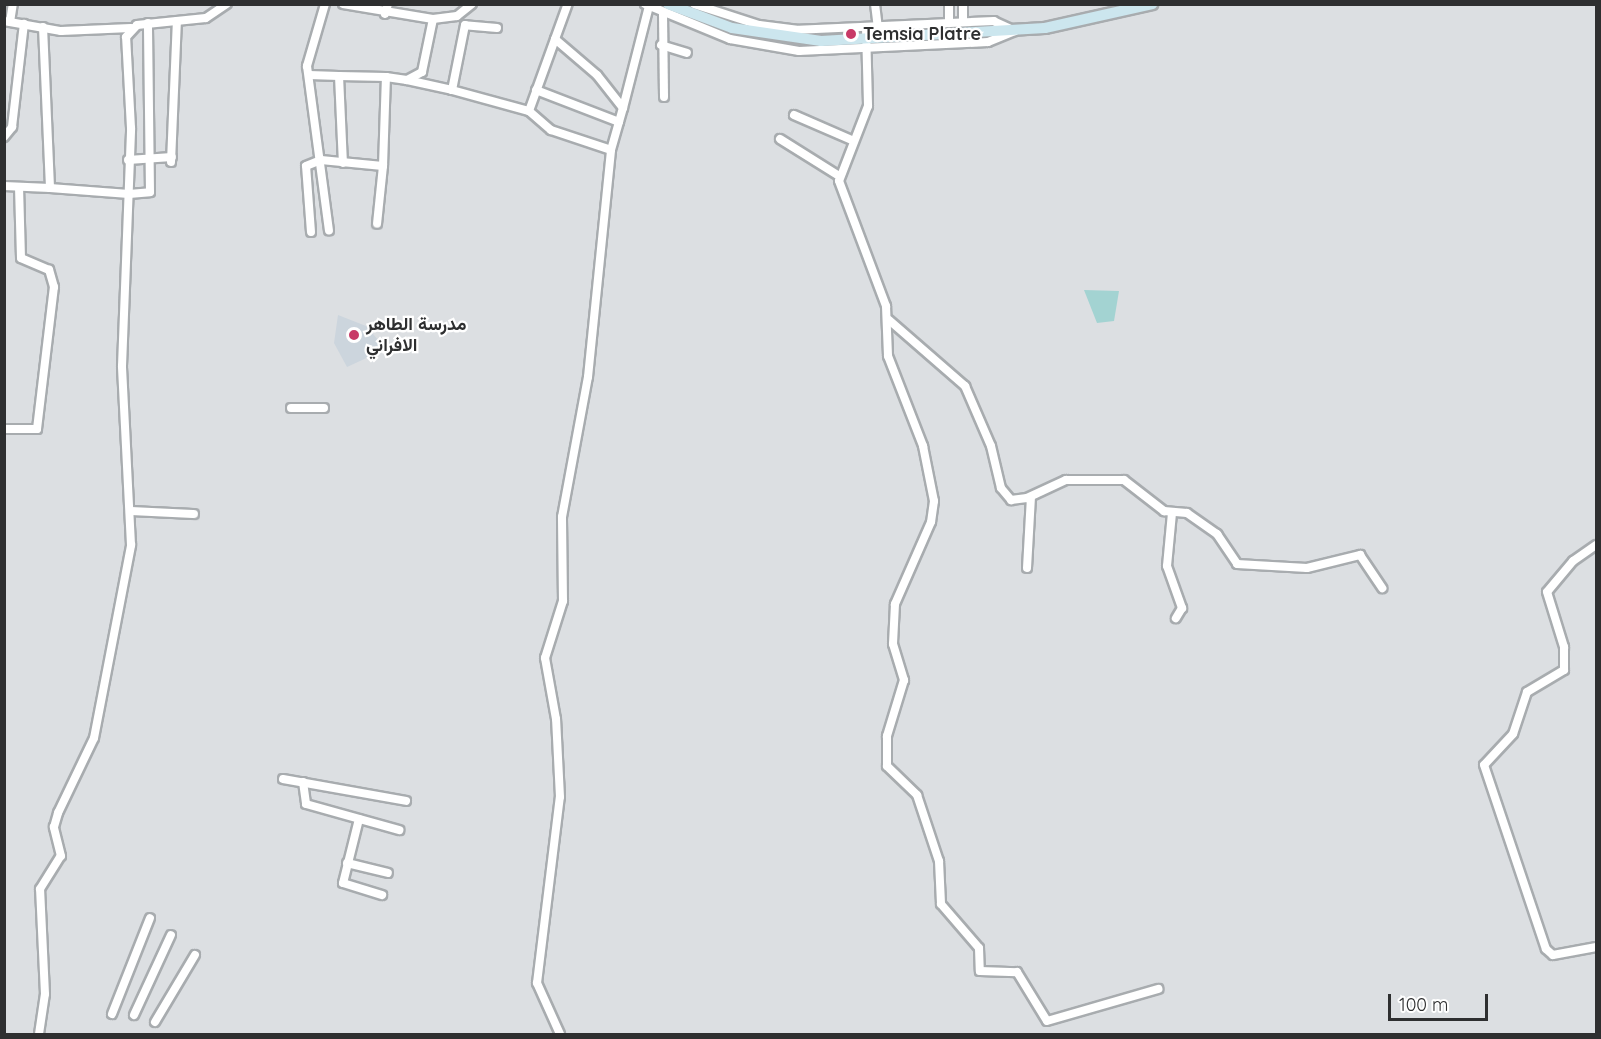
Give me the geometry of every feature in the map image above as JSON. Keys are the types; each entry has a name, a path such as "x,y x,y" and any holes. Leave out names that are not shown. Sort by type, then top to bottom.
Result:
{"main road":[{"path":"665,9 709,17 748,38 810,40 867,34 955,35 1015,31 1096,20 1152,4"},
{"path":"955,35 956,23"}],"street":[{"path":"13,4 7,22 91,32 131,28 148,23 207,18 227,4"},
{"path":"325,4 307,59 329,231"},
{"path":"343,4 385,14 433,19 457,16 472,4"},
{"path":"385,14 388,4"},
{"path":"529,111 568,4"},
{"path":"694,4 709,17 780,28 867,34 878,27 994,21 1015,31"},
{"path":"875,4 878,27"},
{"path":"949,4 956,23"},
{"path":"956,23 963,4"},
{"path":"560,1035 537,983 560,797 556,719 545,658 564,590 562,517 587,387 611,150 647,5 665,9 662,45 664,97"},
{"path":"407,80 424,69 433,19"},
{"path":"128,160 150,157 172,160 177,21"},
{"path":"4,186 129,194 150,192 148,23"},
{"path":"4,137 12,127 24,24"},
{"path":"452,90 465,25 497,28"},
{"path":"43,27 50,188"},
{"path":"39,1035 45,994 40,889 59,860 56,820 91,750 104,699 127,583 130,511 122,366 129,194 125,44 131,28"},
{"path":"748,38 810,52 868,51 995,41 1015,31"},
{"path":"839,176 868,106 867,34"},
{"path":"555,39 597,75 623,108"},
{"path":"662,45 687,53"},
{"path":"309,75 386,77 452,90 529,111 551,129 611,150"},
{"path":"339,76 343,163"},
{"path":"377,224 383,166 386,77"},
{"path":"536,90 619,122"},
{"path":"794,115 854,141"},
{"path":"780,139 839,176 889,320 888,356 923,446 934,501 931,522 895,604 893,644 904,680 886,759 917,795 939,861 941,904 979,948 978,970 1017,972 1044,1020 1074,1017 1158,988"},
{"path":"311,232 305,171 307,164 321,160 383,166"},
{"path":"4,429 37,429 54,288 49,270 21,258 19,186"},
{"path":"889,320 965,386 1004,494 1015,501 1031,497 1060,481 1120,479 1173,513 1187,513 1220,536 1237,564 1307,568 1360,555 1382,588"},
{"path":"291,408 324,408"},
{"path":"1027,568 1031,497"},
{"path":"130,511 194,514"},
{"path":"1173,513 1167,562 1182,608 1176,618"},
{"path":"1596,545 1573,561 1547,592 1564,647 1564,670 1527,692 1513,734 1484,765 1546,949 1553,955 1596,947"},
{"path":"283,778 406,801"},
{"path":"303,782 306,804 399,830"},
{"path":"359,819 343,883 382,895"},
{"path":"347,863 388,873"},
{"path":"112,1014 150,918"},
{"path":"134,1015 171,935"},
{"path":"155,1022 195,955"}],"shaded area":[{"name":"مدرسة الطاهر الافراني","path":"338,315 366,326 386,349 347,367 334,343"}],"water":[{"path":"1084,290 1119,291 1114,321 1097,323"}],"place":[{"name":"Temsia Platre","path":"851,34"},
{"name":"مدرسة الطاهر الافراني","path":"354,335"}]}
